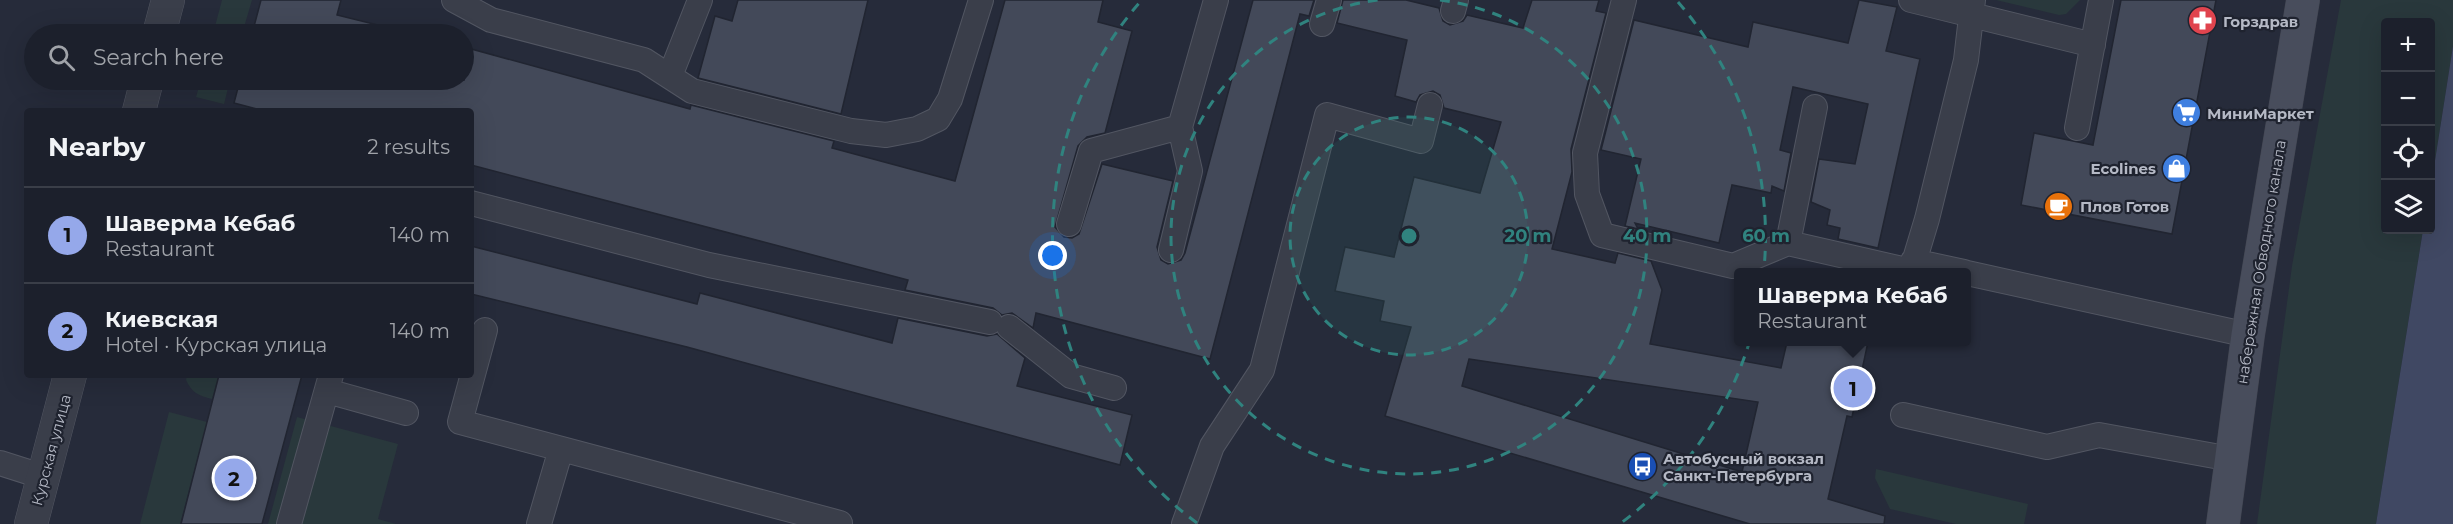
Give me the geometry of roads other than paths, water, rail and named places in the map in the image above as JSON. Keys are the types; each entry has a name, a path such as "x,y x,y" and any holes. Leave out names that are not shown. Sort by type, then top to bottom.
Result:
{"main road":[{"name":"набережная Обводного канала","path":"2223,524 2248,335 2303,0"}],"street":[{"path":"162,24 168,0"},
{"path":"140,108 144,90"},
{"name":"Курская улица","path":"31,524 69,378"}],"lane":[{"path":"454,0 491,20 644,60 692,91 851,131 886,135 917,129 938,119 950,99 981,0"},
{"path":"670,76 700,0"},
{"path":"1322,24 1329,0"},
{"path":"1624,0 1585,153 1587,194 1602,235 1733,266 1788,243 1912,268 1927,219 1966,60 1971,8"},
{"path":"1911,0 1971,8 2093,45"},
{"path":"2077,128 2101,0"},
{"path":"1171,250 1190,171 1180,127 1211,1"},
{"path":"1184,524 1212,446 1262,370 1327,115 1421,141 1430,105"},
{"path":"1788,243 1815,107"},
{"path":"1069,224 1091,151 1180,127"},
{"path":"474,204 709,266 1000,325 1071,376 1114,388"},
{"path":"1971,274 2248,335"},
{"path":"474,353 485,330"},
{"path":"462,378 460,422 840,523"},
{"path":"289,524 329,383 406,413"},
{"path":"1902,415 2047,447 2099,435 2230,459"},
{"path":"539,524 561,449"},
{"path":"0,463 44,477"}],"water":[{"path":"2453,46 2453,524 2376,524 2422,234 2435,234 2435,161"}],"place":[{"name":"Горздрав","path":"2202,21"},
{"name":"МиниМаркет","path":"2186,113"},
{"name":"Ecolines","path":"2177,168"},
{"name":"Плов Готов","path":"2059,206"},
{"name":"Шаверма Кебаб","path":"1853,388"},
{"name":"Автобусный вокзал Санкт-Петербурга","path":"1642,467"},
{"name":"Киевская","path":"234,478"}]}
